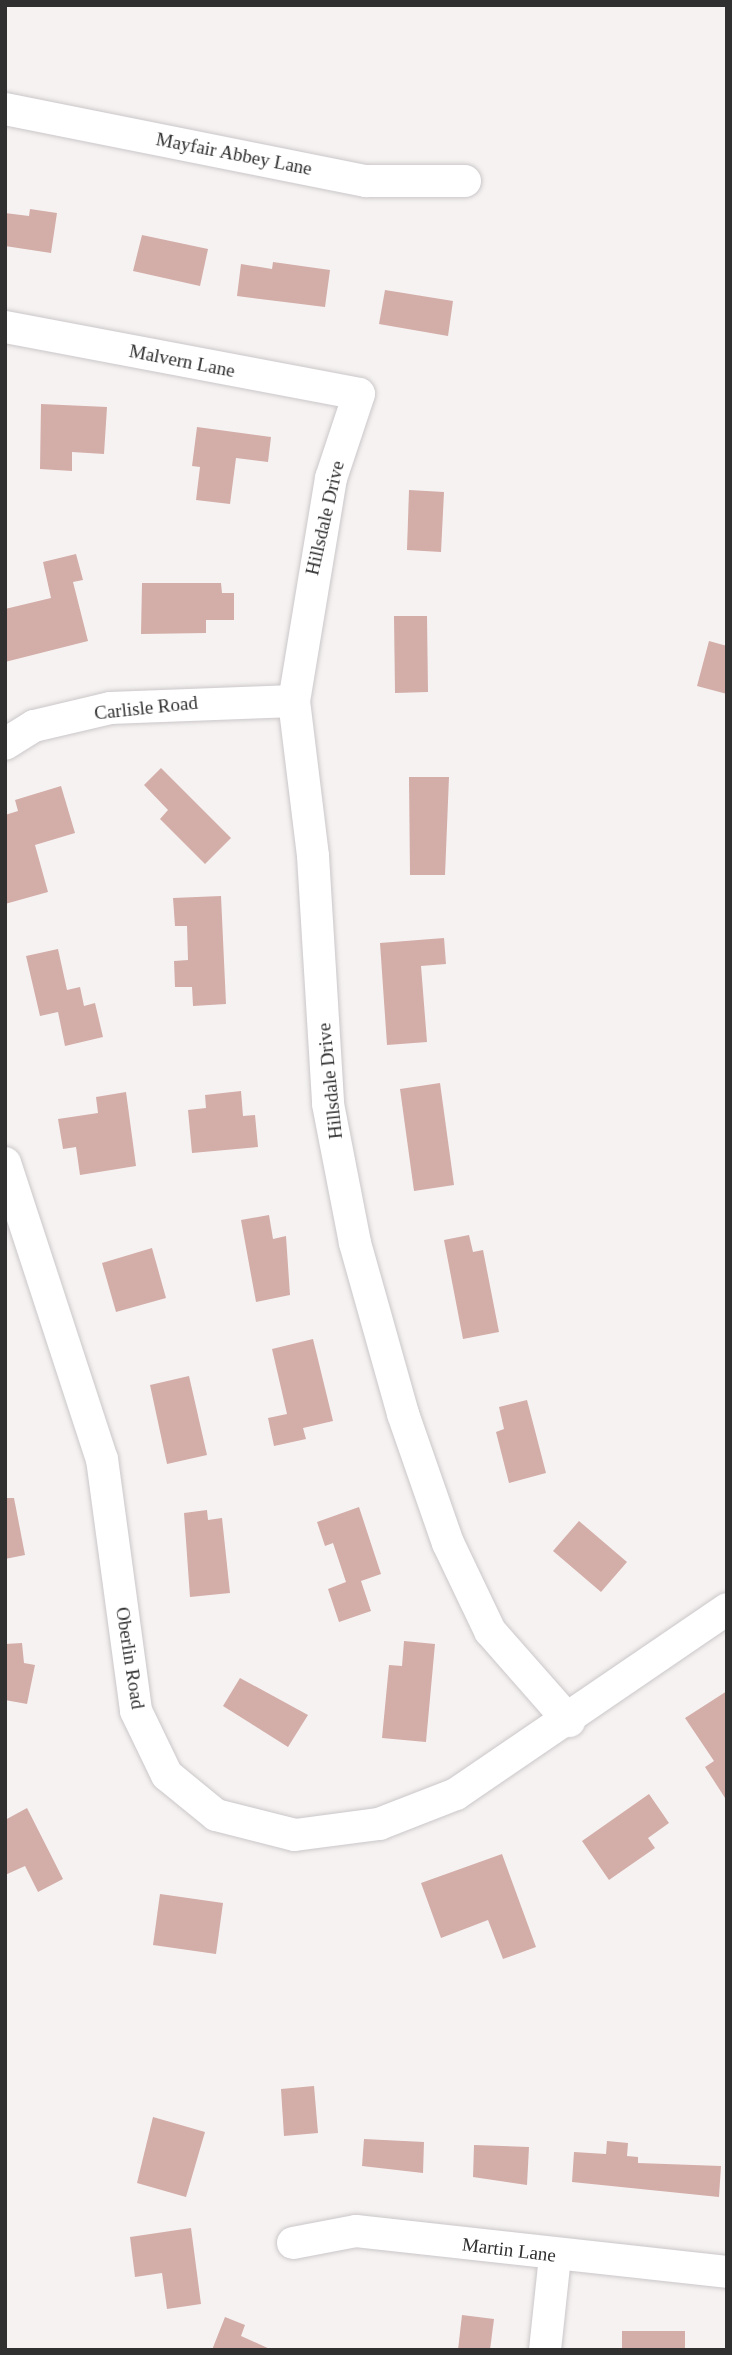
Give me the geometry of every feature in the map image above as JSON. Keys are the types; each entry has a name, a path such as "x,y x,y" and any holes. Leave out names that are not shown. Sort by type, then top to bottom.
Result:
{"street":[{"name":"Mayfair Abbey Lane","path":"5,109 366,181 465,181"},
{"name":"Malvern Lane","path":"5,327 359,394"},
{"name":"Hillsdale Drive","path":"359,394 331,478 315,550 294,701 313,856 328,1104 355,1243 403,1414 448,1543 490,1632 569,1721"},
{"name":"Carlisle Road","path":"5,744 34,726 110,708 294,701"},
{"name":"Oberlin Road","path":"7,1175 102,1459 136,1711 167,1775 216,1815 295,1835 379,1824 456,1794 569,1721 727,1609"},
{"name":"Martin Lane","path":"293,2243 356,2231 555,2256 727,2272"},
{"path":"545,2350 555,2256"}],"building":[{"path":"30,209 57,213 51,253 5,246 5,213 29,216"},
{"path":"142,235 208,249 200,286 133,271"},
{"path":"273,262 330,270 325,307 237,296 241,264 272,269"},
{"path":"385,290 453,301 448,336 379,324"},
{"path":"41,404 107,407 104,454 72,452 72,471 40,469"},
{"path":"197,427 271,437 268,462 236,458 230,504 196,500 200,467 192,466"},
{"path":"409,490 444,492 441,552 407,550"},
{"path":"76,554 83,580 73,582 88,641 5,662 5,609 51,598 43,562"},
{"path":"142,583 221,583 222,593 234,593 234,620 206,620 206,633 141,634"},
{"path":"394,616 427,616 428,692 395,693"},
{"path":"709,641 727,646 727,694 697,686"},
{"path":"161,768 231,838 205,864 160,819 168,810 144,785"},
{"path":"409,777 449,777 445,875 410,875"},
{"path":"61,786 75,833 35,845 48,892 5,904 5,815 18,811 15,800"},
{"path":"221,896 226,1004 193,1006 192,987 175,987 174,961 188,960 187,926 175,926 173,898"},
{"path":"444,938 446,964 421,966 427,1042 387,1045 380,943"},
{"path":"58,949 67,990 80,987 84,1006 95,1003 103,1037 65,1046 58,1012 40,1016 26,956"},
{"path":"440,1083 454,1185 414,1191 400,1089"},
{"path":"241,1091 243,1116 255,1115 258,1147 192,1153 188,1110 206,1108 205,1095"},
{"path":"126,1092 136,1166 80,1175 76,1147 63,1149 58,1119 98,1113 96,1097"},
{"path":"269,1215 273,1239 286,1236 290,1295 256,1302 241,1220"},
{"path":"469,1235 473,1252 483,1250 499,1332 463,1339 444,1240"},
{"path":"152,1248 166,1298 116,1312 102,1263"},
{"path":"313,1339 333,1421 303,1428 306,1439 274,1446 268,1418 287,1414 272,1349"},
{"path":"189,1376 207,1455 167,1464 150,1385"},
{"path":"527,1400 546,1473 509,1483 496,1432 504,1429 499,1407"},
{"path":"5,1498 14,1498 25,1555 5,1559"},
{"path":"359,1507 381,1574 361,1581 371,1611 339,1622 328,1589 346,1582 333,1543 325,1546 317,1522"},
{"path":"207,1510 208,1520 222,1518 230,1593 190,1597 184,1513"},
{"path":"579,1521 627,1562 601,1592 553,1551"},
{"path":"404,1641 435,1644 426,1742 382,1738 389,1665 402,1666"},
{"path":"22,1643 24,1663 35,1665 27,1704 5,1700 5,1644"},
{"path":"240,1678 308,1715 288,1747 223,1706"},
{"path":"727,1691 727,1801 705,1767 714,1761 685,1718"},
{"path":"649,1794 669,1823 648,1838 655,1848 609,1880 582,1841"},
{"path":"27,1808 63,1879 38,1892 25,1866 5,1875 5,1820"},
{"path":"502,1854 536,1947 503,1959 488,1920 441,1938 421,1883"},
{"path":"160,1894 223,1903 216,1954 153,1945"},
{"path":"314,2086 318,2133 284,2136 281,2089"},
{"path":"153,2117 205,2132 186,2197 137,2183"},
{"path":"364,2139 424,2142 423,2173 362,2166"},
{"path":"607,2141 628,2143 627,2156 638,2157 638,2163 721,2166 719,2197 572,2182 574,2152 606,2154"},
{"path":"474,2145 529,2147 527,2185 473,2177"},
{"path":"191,2228 201,2304 167,2309 162,2273 135,2277 130,2237"},
{"path":"462,2315 494,2319 490,2350 458,2350"},
{"path":"225,2317 245,2325 241,2336 272,2350 212,2350"},
{"path":"622,2331 685,2331 685,2350 622,2350"}]}
